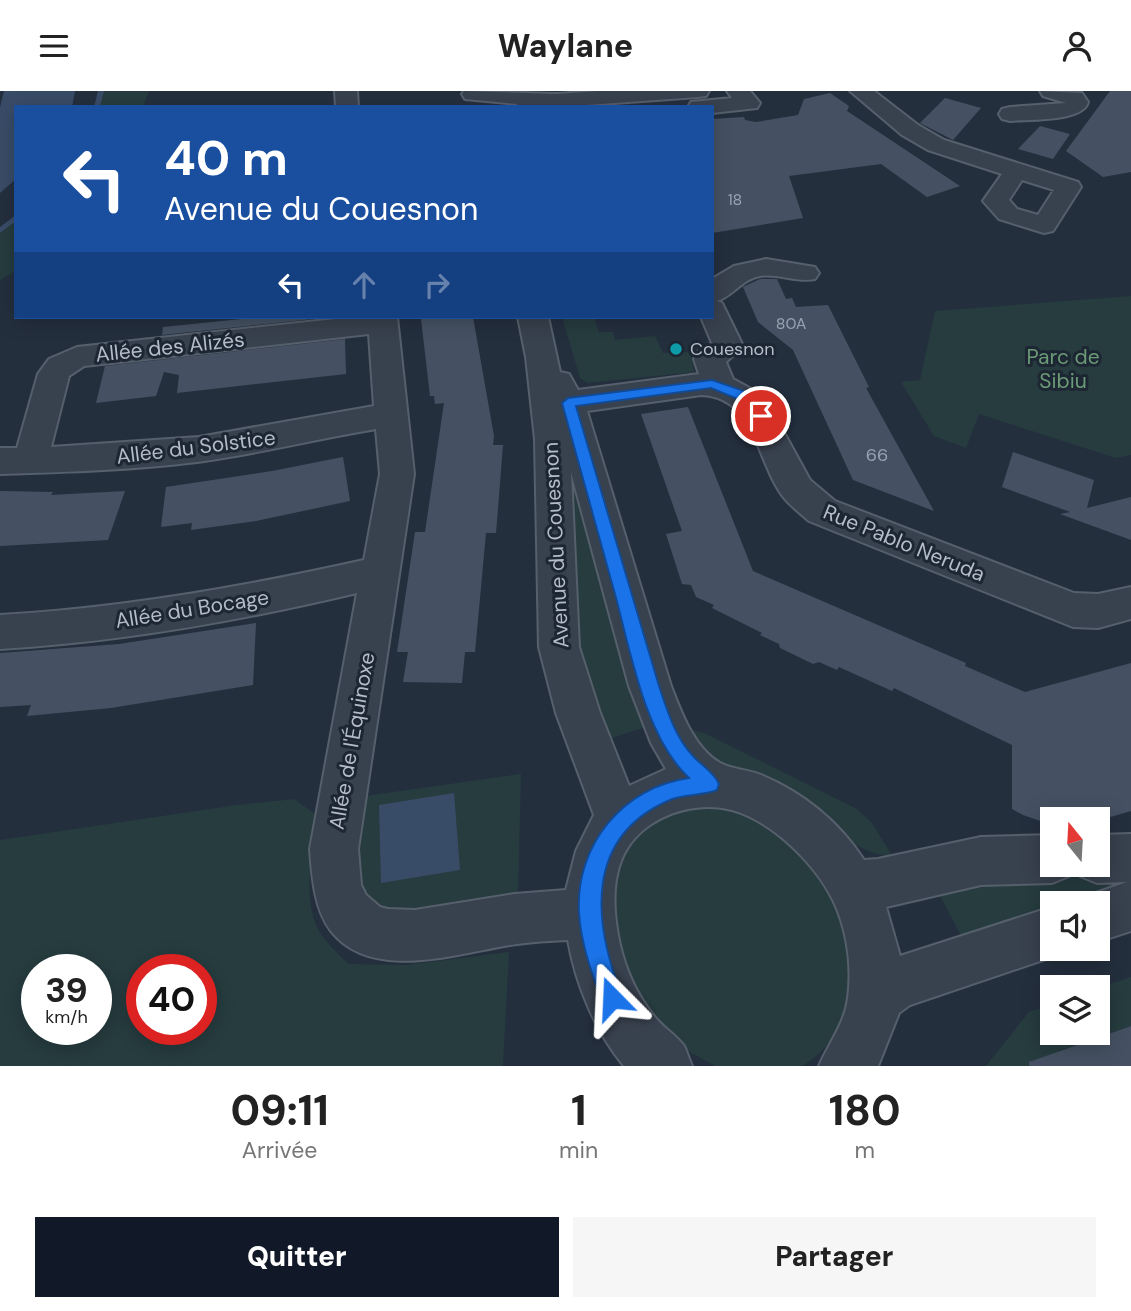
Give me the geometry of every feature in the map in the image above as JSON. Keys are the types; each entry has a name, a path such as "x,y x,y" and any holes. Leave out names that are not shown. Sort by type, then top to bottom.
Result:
{"street":[{"path":"546,105 698,91"},
{"path":"714,106 749,103 738,91"},
{"path":"861,91 920,137 992,135 1076,107 1074,98 1051,91"},
{"path":"992,135 1025,96 1021,91"},
{"path":"474,97 576,102"},
{"path":"992,135 1016,171"},
{"path":"714,292 737,272 785,267 805,274"},
{"path":"714,314 728,346 709,359 720,386"},
{"name":"Allée de l'Équinoxe","path":"382,320 397,474 334,849 333,871 337,894 351,917 372,932 408,938 530,917 590,913"},
{"name":"Allée des Alizés","path":"15,461 54,374 60,366 77,357 382,320"},
{"name":"Avenue du Couesnon","path":"536,330 568,403 650,686 666,730 685,761 710,784"},
{"name":"Avenue du Couesnon","path":"536,330 555,476 559,647 565,675 594,758 620,821"},
{"name":"Rue Pablo Neruda","path":"568,403 701,384 720,386 742,395 752,404 797,489 822,511 1073,610 1098,611 1131,603"},
{"name":"Allée du Solstice","path":"15,461 98,459 198,450 390,415"},
{"name":"Allée du Bocage","path":"0,632 164,617 240,604 382,572"},
{"path":"643,1057 601,971 590,913 591,886 598,857 620,821 638,806 670,789 710,784 752,796 795,821 830,855 851,885 869,930 874,955 875,999 861,1043 847,1066"},
{"path":"1110,859 1131,858"},
{"path":"851,885 878,884 981,860 1040,859"},
{"path":"1110,913 1131,906"},
{"path":"875,999 895,984 1040,936"}],"green space":[{"path":"100,91 149,91 144,105 97,105"},
{"path":"14,221 14,272 0,280 0,234"},
{"name":"Parc de Sibiu","path":"1131,296 1131,455 1116,458 979,414 966,448 934,436 901,382 920,380 935,311"},
{"path":"563,319 595,319 599,332 613,332 615,340 655,336 663,353 691,352 694,372 587,383 580,378"},
{"path":"557,399 645,727 600,742 570,658"},
{"path":"693,730 857,809 872,823 893,857 859,847 775,782 710,759 681,732"},
{"path":"521,774 518,895 407,917 371,908 350,881 358,797"},
{"path":"294,799 318,816 309,889 314,917 319,931 348,964 407,965 509,952 503,1066 0,1066 0,840"},
{"path":"721,807 768,826 799,849 823,881 837,908 846,937 850,967 849,996 841,1023 826,1047 802,1066 715,1066 686,1050 650,1020 616,955 612,884 625,848 642,827 683,808"},
{"path":"1131,875 1131,887 1110,894 1110,891 1040,891 1040,917 964,941 936,888 1042,877 1108,878"},
{"path":"1131,977 1131,1026 1110,1033 1110,984"},
{"path":"1040,1008 1040,1045 1076,1045 1059,1051 1066,1066 986,1066 1029,1012"}],"water":[{"path":"4,91 75,91 72,105 14,105 14,181 0,193 0,107"},
{"path":"454,793 460,870 381,883 379,805"}],"building":[{"path":"1110,91 1131,91 1131,172 1103,177 1066,151"},
{"path":"830,93 849,106 847,111 960,186 927,197 881,164 789,176 803,218 714,233 714,119 744,117 745,120 756,122 798,115 804,99"},
{"path":"945,98 981,108 953,140 920,123"},
{"path":"1040,126 1070,134 1053,159 1018,149"},
{"path":"760,279 777,279 786,299 792,298 796,307 828,305 869,387 866,388 934,511 853,480 793,350 758,322 743,287"},
{"path":"241,319 313,319 162,335 163,327"},
{"path":"421,319 473,319 494,436 493,445 503,445 496,533 486,533 475,652 465,652 462,683 403,682 408,652 397,652 415,532 425,532 444,403 435,404 434,396 430,396"},
{"path":"345,339 346,374 177,393 179,375 164,372 156,396 96,403 105,366"},
{"path":"688,407 753,571 966,663 965,666 1025,692 1131,663 1131,811 1110,817 1110,807 1040,807 1040,821 1023,815 1012,809 1012,745 894,688 892,691 839,667 837,670 819,662 813,664 780,648 779,644 760,635 762,633 696,597 691,585 682,584 666,534 682,531 641,414"},
{"path":"1013,452 1094,480 1087,508 1131,497 1131,540 1060,514 1070,512 1002,487"},
{"path":"343,457 350,501 256,521 191,530 192,523 161,527 166,487"},
{"path":"0,491 53,492 51,495 125,491 108,540 0,546"},
{"path":"256,623 253,685 111,708 27,716 31,705 0,707 0,653 119,644"},
{"path":"1131,1026 1131,1066 1029,1066 1029,1062 1077,1045 1110,1045 1110,1033"}],"waterway":[{"path":"98,105 101,91"},
{"path":"0,231 14,219"}],"place":[{"name":"Couesnon","path":"676,349"}],"route":[{"path":"612,998 601,971 590,913 591,886 598,857 608,836 620,821 638,806 670,789 710,784 685,761 666,730 650,686 568,403 712,384 742,395 761,416"}]}
